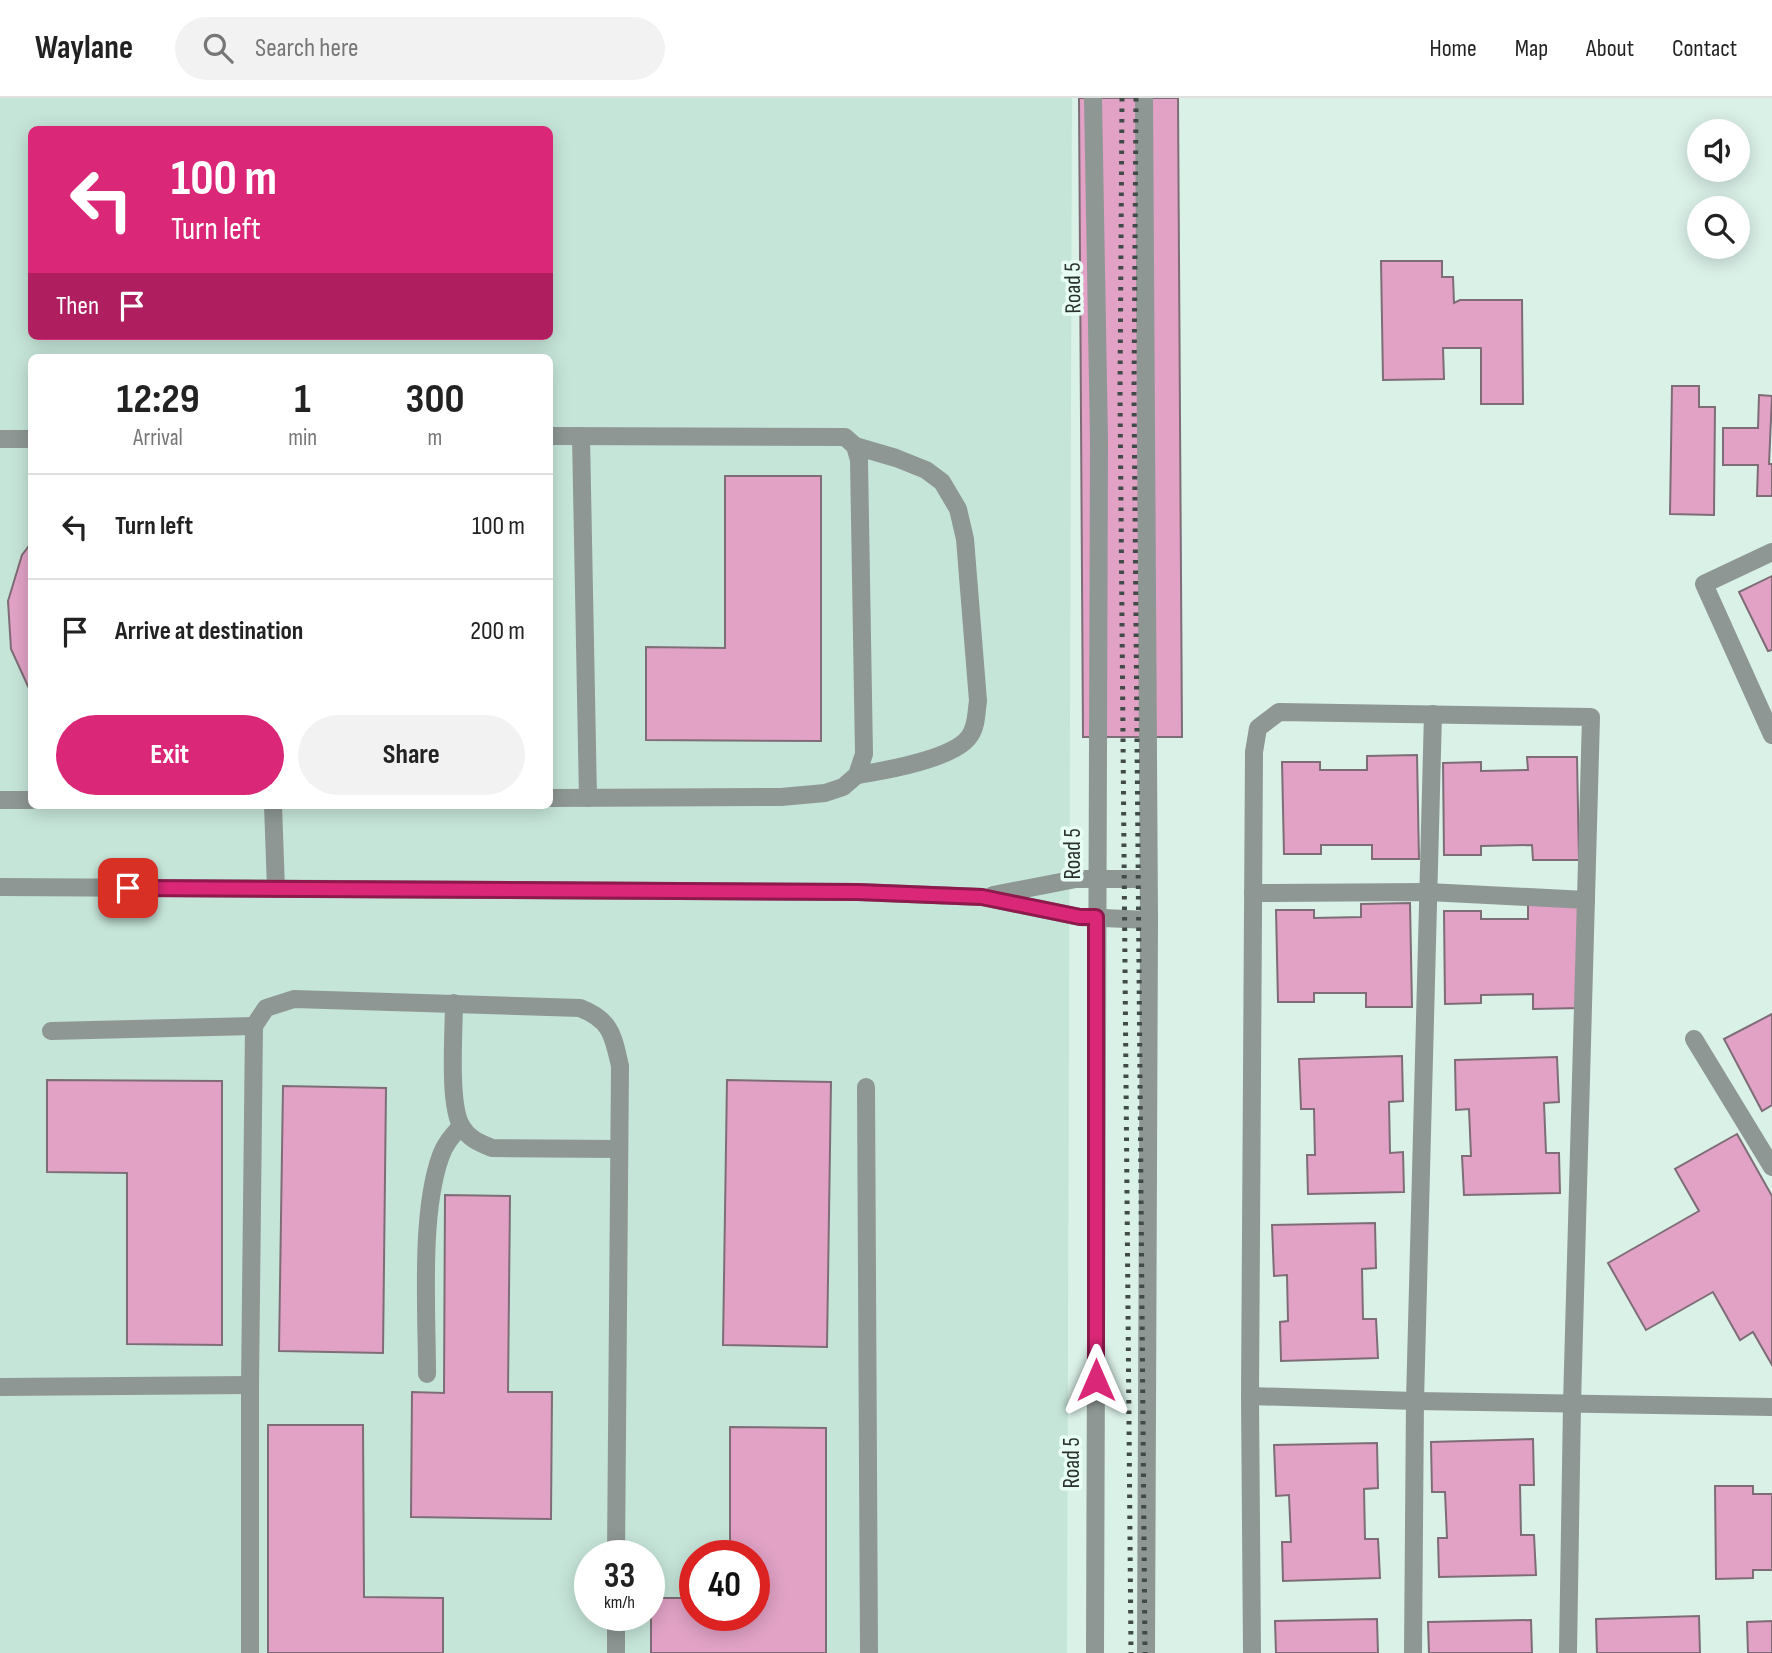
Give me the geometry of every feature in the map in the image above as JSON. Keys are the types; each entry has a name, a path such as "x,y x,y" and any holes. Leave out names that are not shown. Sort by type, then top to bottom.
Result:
{"street":[{"name":"Road 5","path":"1093,98 1098,440 1095,1653"},
{"path":"1144,98 1149,920 1146,1653"},
{"path":"553,436 845,437 855,446 926,470 942,482 958,509 965,539 978,701 975,724 968,738 955,748 930,759 857,775 843,787 825,793 553,798"},
{"path":"581,436 588,798"},
{"path":"0,439 28,439"},
{"path":"855,446 859,460 864,754 857,775"},
{"path":"1772,552 1704,584 1772,735"},
{"path":"1252,1653 1250,1396 1254,752 1258,728 1279,712 1591,717 1572,1404 1568,1653"},
{"path":"1413,1653 1415,1401 1433,714"},
{"path":"0,800 28,800"},
{"path":"274,809 276,889"},
{"path":"982,897 1076,879 1148,880"},
{"path":"0,887 844,891 982,897 1080,917 1149,920"},
{"path":"1253,893 1429,892 1586,900"},
{"path":"250,1653 254,1026 266,1008 294,999 580,1008 598,1015 613,1034 620,1066 616,1540"},
{"path":"454,1003 454,1105 461,1126 474,1141 492,1148 619,1149"},
{"path":"51,1031 254,1026"},
{"path":"1694,1039 1772,1167"},
{"path":"866,1087 869,1653"},
{"path":"427,1374 428,1247 432,1195 440,1158 449,1139 461,1126"},
{"path":"0,1387 250,1385"},
{"path":"1250,1396 1772,1407"},
{"path":"615,1653 616,1631"}],"shaded area":[{"path":"0,98 1072,98 1067,1653 0,1653"}],"building":[{"path":"1079,98 1178,98 1182,737 1083,737"},
{"path":"1381,261 1442,261 1442,277 1453,277 1454,303 1460,300 1522,300 1523,404 1481,404 1481,348 1443,348 1444,379 1383,380"},
{"path":"1672,386 1699,386 1699,407 1715,407 1714,515 1670,514"},
{"path":"1759,395 1772,396 1769,464 1772,464 1772,496 1757,496 1758,465 1723,465 1723,428 1758,428"},
{"path":"725,476 821,476 821,741 646,740 646,647 725,648"},
{"path":"28,547 28,686 11,649 8,601 22,555"},
{"path":"1772,576 1772,650 1768,651 1739,592"},
{"path":"1417,755 1419,859 1372,859 1372,845 1321,845 1321,854 1284,854 1282,762 1320,762 1320,770 1367,770 1367,756"},
{"path":"1527,757 1577,757 1579,860 1533,860 1532,845 1481,846 1481,855 1444,855 1443,763 1481,762 1481,771 1528,770"},
{"path":"1410,903 1412,1007 1366,1007 1366,993 1314,993 1314,1002 1278,1002 1276,910 1314,910 1314,918 1361,917 1361,904"},
{"path":"1528,905 1578,905 1580,1008 1533,1009 1533,994 1481,995 1481,1003 1445,1004 1444,911 1481,911 1481,919 1528,919"},
{"path":"1772,1014 1772,1105 1762,1111 1724,1039"},
{"path":"1402,1056 1403,1101 1389,1102 1390,1153 1403,1152 1404,1192 1308,1194 1307,1155 1315,1155 1314,1109 1301,1109 1299,1059"},
{"path":"1557,1057 1559,1102 1544,1103 1546,1153 1559,1153 1560,1193 1464,1195 1462,1156 1471,1156 1469,1109 1456,1110 1455,1060"},
{"path":"47,1080 222,1081 222,1345 127,1344 127,1173 47,1172"},
{"path":"727,1080 831,1082 827,1347 723,1345"},
{"path":"283,1086 386,1088 383,1353 279,1351"},
{"path":"1737,1134 1772,1196 1772,1365 1753,1332 1740,1340 1713,1292 1646,1330 1608,1263 1699,1211 1675,1169"},
{"path":"445,1195 510,1196 508,1392 552,1392 551,1519 411,1517 412,1392 444,1393"},
{"path":"1375,1223 1376,1268 1362,1269 1363,1319 1376,1319 1378,1358 1281,1361 1280,1322 1288,1321 1287,1275 1274,1276 1272,1225"},
{"path":"268,1425 363,1425 364,1597 443,1598 443,1653 268,1653"},
{"path":"730,1427 826,1428 826,1653 651,1653 651,1631 665,1631 665,1598 679,1598 679,1631 770,1631 770,1540 730,1540"},
{"path":"1533,1439 1534,1485 1520,1485 1521,1535 1534,1535 1536,1575 1439,1577 1438,1538 1447,1538 1445,1492 1432,1492 1431,1442"},
{"path":"1377,1443 1378,1488 1364,1489 1365,1539 1378,1539 1380,1578 1283,1581 1282,1542 1291,1542 1289,1495 1276,1496 1274,1445"},
{"path":"1715,1486 1753,1486 1753,1494 1772,1494 1772,1570 1753,1570 1753,1578 1716,1579"},
{"path":"1699,1616 1700,1653 1597,1653 1596,1619"},
{"path":"1377,1619 1378,1653 1276,1653 1275,1621"},
{"path":"1531,1620 1532,1653 1429,1653 1428,1622"},
{"path":"1772,1621 1772,1653 1748,1653 1747,1622"}],"railway":[{"path":"1122,98 1120,393 1131,1653"},
{"path":"1136,98 1134,394 1145,1653"}],"route":[{"path":"128,888 858,892 982,897 1080,917 1096,917 1096,1380"}]}
